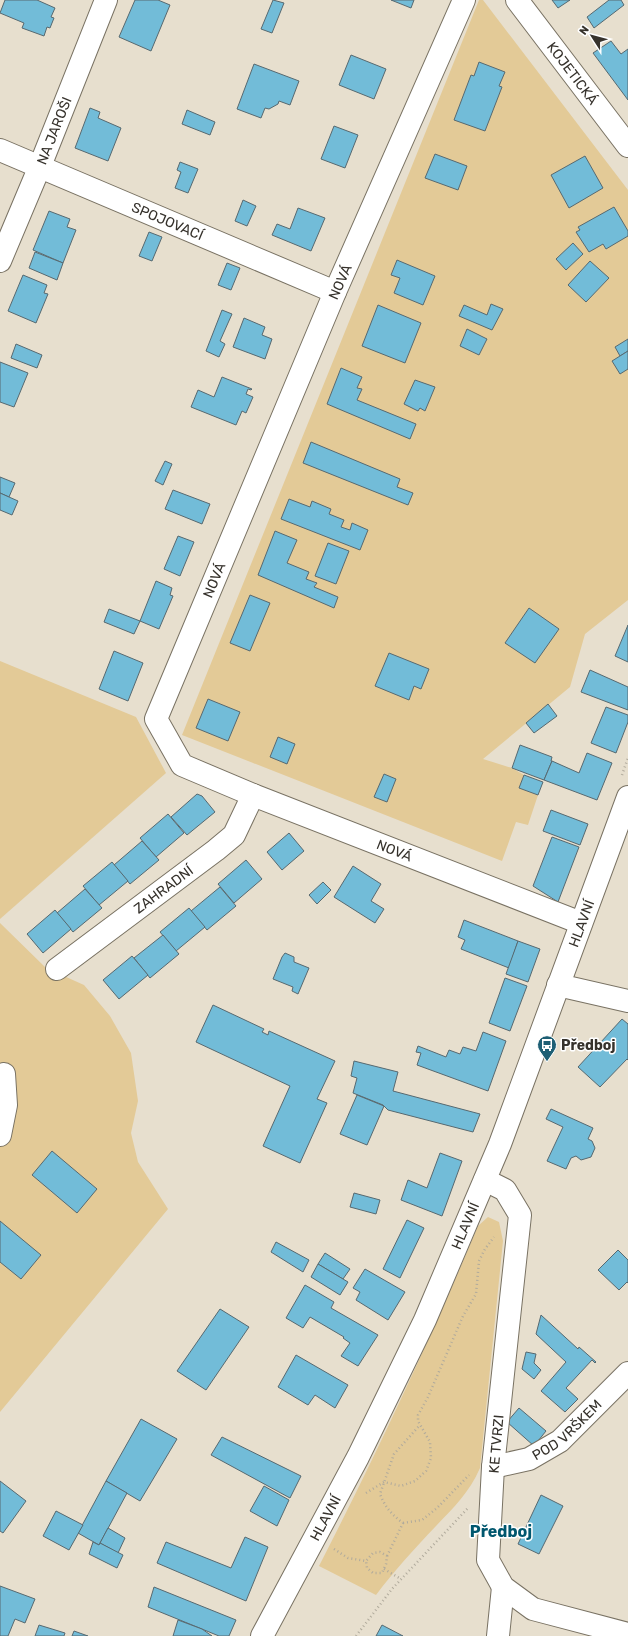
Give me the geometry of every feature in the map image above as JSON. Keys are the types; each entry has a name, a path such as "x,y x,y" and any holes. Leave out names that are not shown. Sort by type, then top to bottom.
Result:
{"street":[{"name":"NA JAROŠI","path":"0,261 40,166 106,0"},
{"name":"NOVÁ","path":"464,0 335,292 156,719 182,764 253,795 581,923"},
{"name":"KOJETICKÁ","path":"517,0 628,146"},
{"name":"SPOJOVACÍ","path":"0,150 335,292"},
{"name":"ZAHRADNÍ","path":"57,969 234,835 253,795"},
{"name":"HLAVNÍ","path":"262,1636 275,1615 358,1457 425,1320 485,1180 529,1068 558,985 628,797"},
{"path":"558,985 628,1001"},
{"path":"0,1135 6,1105 4,1074"},
{"path":"485,1180 505,1190 520,1215"},
{"name":"KE TVRZI","path":"520,1215 493,1474 488,1560 503,1587 533,1608 628,1635"},
{"name":"POD VRŠKEM","path":"493,1474 529,1459 560,1440 628,1373"},
{"path":"497,1636 503,1587"}],"path":[{"path":"362,1497 384,1482 401,1486 415,1481 426,1471 431,1458 430,1442 418,1421 418,1415 428,1397 463,1316 476,1294 479,1261 485,1249 495,1235 520,1215"},
{"path":"356,1636 401,1578 493,1474 480,1468 472,1471 437,1508 422,1520 404,1523 393,1515 384,1504 380,1494 394,1454 420,1425"},
{"path":"387,1556 380,1552 373,1553 366,1561 367,1568 373,1573 382,1573 387,1556 404,1523"},
{"path":"331,1546 348,1558 366,1561"},
{"path":"384,1569 401,1578"}],"shaded area":[{"path":"479,0 483,0 628,190 628,600 585,634 570,687 483,759 512,768 524,775 519,788 538,795 528,825 516,822 502,861 182,735"},
{"path":"0,661 136,717 166,773 0,919"},
{"path":"0,923 46,968 84,985 110,1016 131,1053 138,1101 131,1133 138,1162 168,1209 0,1412"},
{"path":"488,1217 499,1222 503,1241 480,1468 476,1477 461,1499 420,1543 376,1595 319,1566 402,1398 478,1226"}],"building":[{"path":"5,0 37,0 55,8 51,17 54,18 50,28 47,27 44,36 22,28 24,23 0,13"},
{"path":"135,0 158,0 170,5 151,51 119,37"},
{"path":"273,0 284,3 272,33 261,29"},
{"path":"391,0 414,0 411,8"},
{"path":"552,0 570,0 558,8"},
{"path":"609,0 621,0 624,5 594,28 587,17"},
{"path":"611,41 621,54 628,49 628,100 593,53"},
{"path":"351,55 386,69 374,99 339,85"},
{"path":"479,62 505,72 499,86 502,87 485,131 454,120 471,75 474,76"},
{"path":"254,64 299,81 290,105 279,101 278,104 269,109 265,108 261,118 237,109"},
{"path":"90,108 100,112 98,118 121,128 108,161 75,148"},
{"path":"187,110 215,122 210,135 182,124"},
{"path":"334,126 358,135 345,168 321,159"},
{"path":"435,154 467,166 458,190 425,178"},
{"path":"585,156 603,188 569,208 551,175"},
{"path":"180,162 198,169 188,193 175,188 181,172 177,170"},
{"path":"243,200 256,206 247,226 235,221"},
{"path":"614,207 628,231 628,236 606,249 603,244 589,252 576,232 580,230 578,227"},
{"path":"298,208 325,218 311,251 272,235 277,224 290,229"},
{"path":"49,211 70,219 67,227 76,230 63,263 33,250"},
{"path":"149,232 162,237 152,261 139,256"},
{"path":"573,243 583,254 566,270 556,259"},
{"path":"35,252 63,263 57,280 29,268"},
{"path":"397,260 435,276 423,305 394,293 400,278 391,275"},
{"path":"590,261 609,278 586,302 568,285"},
{"path":"227,263 240,268 231,290 218,285"},
{"path":"23,275 47,285 44,293 48,294 36,323 8,311"},
{"path":"491,304 503,309 492,330 459,316 464,305 487,315"},
{"path":"378,305 421,323 405,363 362,346"},
{"path":"222,310 232,314 220,341 225,344 219,357 206,351"},
{"path":"244,318 265,327 262,335 272,339 265,359 233,347"},
{"path":"467,329 487,339 479,355 460,346"},
{"path":"628,339 628,351 620,356 615,347"},
{"path":"16,344 42,355 37,368 11,358"},
{"path":"628,351 628,369 620,374 612,361"},
{"path":"0,362 28,373 14,407 0,402"},
{"path":"341,368 362,377 357,388 362,389 357,400 416,424 410,439 327,404"},
{"path":"222,377 252,389 248,389 246,394 253,397 246,413 242,411 236,425 191,407 198,390 214,397"},
{"path":"415,380 435,387 425,411 420,408 418,411 404,404"},
{"path":"311,442 400,479 397,487 413,493 408,505 303,463"},
{"path":"165,461 172,464 163,485 155,481"},
{"path":"0,477 15,483 9,497 0,493"},
{"path":"173,490 210,504 202,524 165,509"},
{"path":"0,493 18,501 12,515 0,510"},
{"path":"289,499 310,507 312,501 331,509 329,514 344,520 341,527 350,530 352,523 368,530 360,550 281,519"},
{"path":"275,531 297,540 287,563 309,572 306,579 317,583 314,587 338,597 334,608 258,575"},
{"path":"178,536 194,542 180,576 164,569"},
{"path":"328,543 349,551 336,584 315,576"},
{"path":"156,581 172,588 170,595 173,596 159,629 140,621"},
{"path":"250,595 270,603 250,651 230,643"},
{"path":"529,608 559,629 535,663 505,643"},
{"path":"109,609 140,621 134,634 104,622"},
{"path":"628,625 628,662 615,656"},
{"path":"114,651 143,663 128,701 99,689"},
{"path":"389,653 429,669 421,689 414,686 409,700 375,686"},
{"path":"590,670 628,687 628,710 581,692"},
{"path":"208,699 240,712 228,741 196,728"},
{"path":"548,704 557,716 534,733 526,723"},
{"path":"606,707 628,715 628,722 616,753 591,743"},
{"path":"278,737 295,744 287,764 270,757"},
{"path":"520,745 552,757 552,761 544,780 512,768"},
{"path":"587,753 612,763 597,800 544,780 552,761 579,773"},
{"path":"384,774 396,779 387,802 374,797"},
{"path":"524,775 543,782 538,795 519,788"},
{"path":"197,794 202,796 215,812 187,835 171,817"},
{"path":"551,810 588,824 580,845 543,831"},
{"path":"168,814 184,833 156,857 140,838"},
{"path":"289,833 304,851 282,870 267,852"},
{"path":"552,837 579,847 558,902 533,886"},
{"path":"142,841 159,860 130,884 114,865"},
{"path":"246,860 262,879 234,903 218,884"},
{"path":"112,862 128,881 99,905 83,886"},
{"path":"353,866 381,884 371,901 384,909 375,923 334,897"},
{"path":"323,882 331,890 317,904 309,895"},
{"path":"220,887 236,906 207,930 191,911"},
{"path":"85,889 102,908 73,932 57,913"},
{"path":"189,908 205,927 176,951 160,932"},
{"path":"55,910 71,929 43,953 27,934"},
{"path":"464,920 518,941 509,968 461,949 465,940 458,937"},
{"path":"163,935 179,954 150,978 134,958"},
{"path":"518,941 540,949 528,982 506,974"},
{"path":"285,953 294,957 294,962 309,968 298,994 292,991 293,987 273,979"},
{"path":"132,956 148,975 119,999 103,980"},
{"path":"505,978 527,986 510,1031 489,1023"},
{"path":"213,1005 264,1029 262,1032 268,1035 269,1031 335,1061 317,1099 327,1103 300,1163 263,1146 290,1086 196,1042"},
{"path":"622,1019 628,1024 628,1060 627,1059 600,1087 578,1067"},
{"path":"483,1032 506,1041 488,1091 417,1065 421,1053 416,1052 418,1046 446,1057 449,1050 460,1054 463,1047 476,1051"},
{"path":"354,1061 398,1072 393,1091 480,1114 473,1132 388,1110 383,1105 353,1093 357,1078 351,1076"},
{"path":"357,1095 384,1106 367,1145 340,1134"},
{"path":"551,1109 593,1128 588,1139 592,1141 595,1148 591,1157 581,1160 576,1156 571,1158 566,1169 547,1161 563,1127 546,1119"},
{"path":"52,1151 97,1189 77,1213 32,1175"},
{"path":"440,1153 462,1161 442,1216 401,1200 408,1180 427,1188"},
{"path":"354,1193 380,1200 376,1214 350,1207"},
{"path":"407,1220 424,1228 400,1278 383,1269"},
{"path":"0,1221 41,1255 21,1279 0,1262"},
{"path":"276,1242 309,1260 303,1272 271,1252"},
{"path":"618,1250 628,1260 628,1283 627,1282 619,1290 598,1270"},
{"path":"325,1253 350,1269 343,1279 318,1264"},
{"path":"318,1264 348,1282 340,1295 311,1277"},
{"path":"365,1269 405,1292 388,1320 356,1300 360,1292 353,1288"},
{"path":"305,1285 334,1302 331,1308 378,1335 358,1366 341,1356 350,1343 343,1338 344,1337 310,1317 303,1328 286,1318"},
{"path":"220,1309 249,1327 206,1390 177,1371"},
{"path":"541,1315 578,1349 579,1347 596,1362 595,1363 592,1360 566,1388 578,1399 565,1412 541,1391 566,1362 536,1334"},
{"path":"526,1352 536,1354 534,1363 541,1370 534,1379 522,1369"},
{"path":"296,1355 348,1385 335,1408 315,1395 308,1405 278,1387"},
{"path":"519,1408 546,1431 534,1446 507,1422"},
{"path":"141,1419 177,1439 140,1501 106,1481"},
{"path":"222,1437 301,1476 290,1498 211,1455"},
{"path":"0,1481 26,1501 3,1533 0,1531"},
{"path":"106,1481 127,1493 99,1545 78,1533"},
{"path":"264,1486 289,1500 277,1526 250,1511"},
{"path":"541,1495 563,1506 539,1554 518,1544"},
{"path":"56,1511 83,1525 69,1550 43,1536"},
{"path":"108,1528 125,1538 118,1553 100,1543"},
{"path":"245,1537 268,1547 246,1601 157,1563 166,1542 231,1568"},
{"path":"93,1542 99,1545 100,1543 123,1555 117,1568 89,1554"},
{"path":"0,1586 35,1599 25,1623 15,1619 8,1636 0,1636"},
{"path":"154,1587 236,1620 229,1636 219,1636 148,1607"},
{"path":"178,1620 202,1629 212,1636 173,1636"},
{"path":"39,1625 65,1633 64,1636 35,1636"},
{"path":"382,1625 403,1636 376,1636"},
{"path":"74,1631 88,1636 72,1636"}],"place":[{"name":"Předboj","path":"547,1062"}],"district":[{"name":"Předboj","path":"501,1531"}]}
